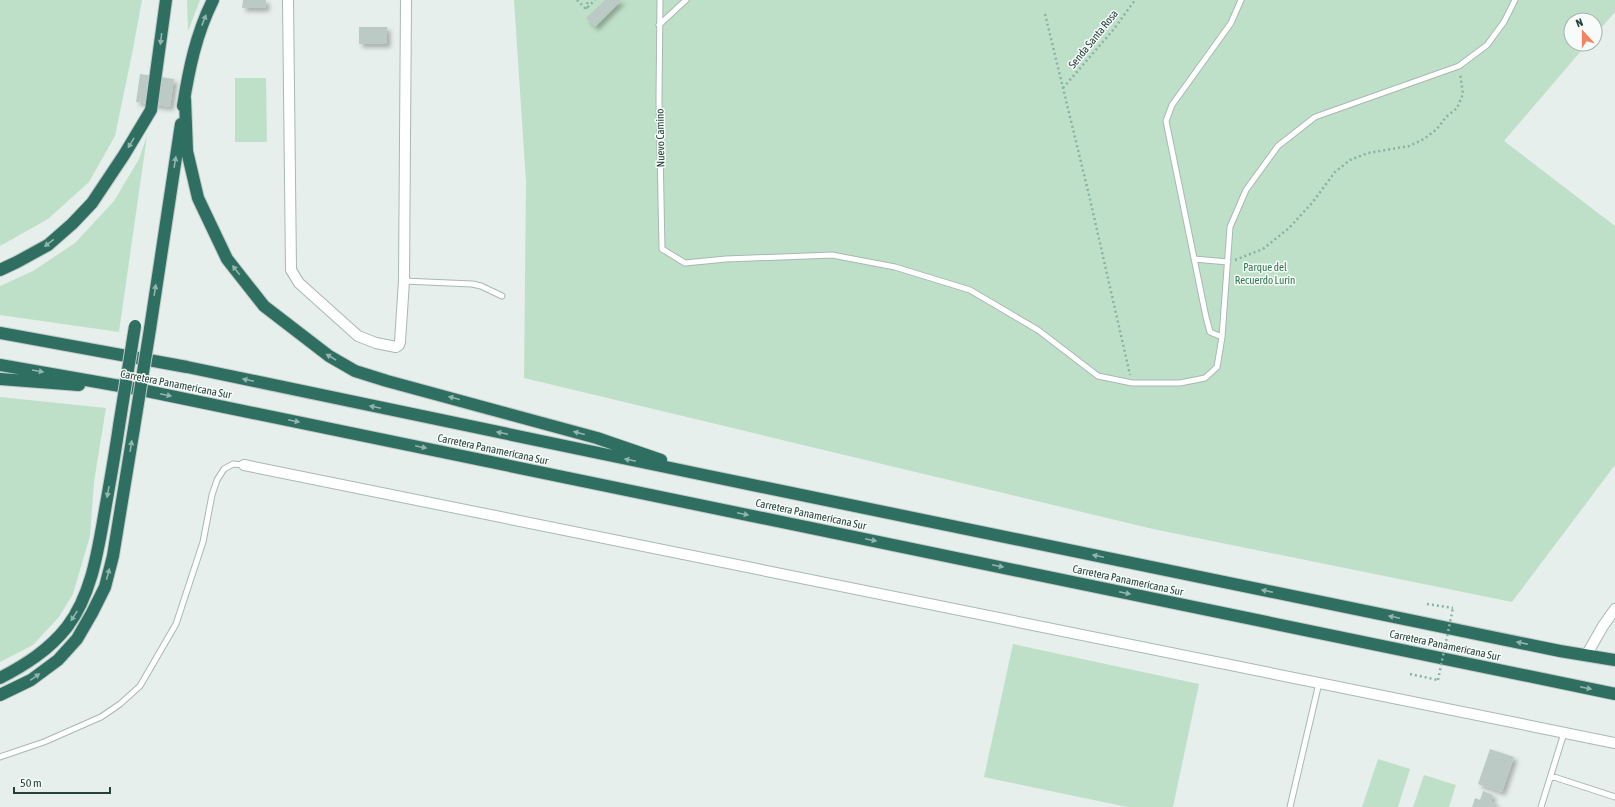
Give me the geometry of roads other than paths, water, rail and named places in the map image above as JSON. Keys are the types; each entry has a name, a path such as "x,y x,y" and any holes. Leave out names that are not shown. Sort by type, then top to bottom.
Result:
{"highway":[{"path":"0,270 18,262 48,245 72,224 92,203 124,155 151,110 166,0"},
{"path":"0,695 31,680 58,660 77,639 105,587 113,556 195,44 213,0"},
{"path":"185,99 187,151 198,198 227,259 264,306 328,356 355,371 597,438 709,476"},
{"path":"0,678 23,667 47,648 67,627 80,607 89,584 97,554 135,326"},
{"name":"Carretera Panamericana Sur","path":"0,332 187,367 1552,649 1615,660"},
{"name":"Carretera Panamericana Sur","path":"0,364 137,388 1615,694"},
{"path":"0,379 137,388"}],"street":[{"path":"288,0 292,270 299,283 358,336 376,344 396,348 400,342 404,282 406,0"},
{"path":"244,465 1615,743"},
{"path":"1587,654 1603,626 1615,609"}],"lane":[{"name":"Nuevo Camino","path":"660,0 662,250 685,263 726,258 832,255 896,268 970,290 1038,330 1098,376 1132,383 1180,383 1205,378 1217,367 1222,337"},
{"path":"659,25 686,0"},
{"path":"1241,0 1231,23 1172,105 1166,121 1206,318 1210,332 1222,337 1230,227 1246,190 1278,146 1315,117 1459,66 1488,45 1504,22 1515,0"},
{"path":"1194,259 1228,262"},
{"path":"404,282 472,284 502,296"},
{"path":"0,757 44,742 100,717 120,704 140,686 176,624 203,542 212,495 217,480 224,469 233,464 244,465"},
{"path":"1290,807 1318,683"},
{"path":"1540,807 1564,733"},
{"path":"1551,776 1615,797"}],"park label":[{"name":"Parque del Recuerdo Lurín","path":"1265,273"}]}
